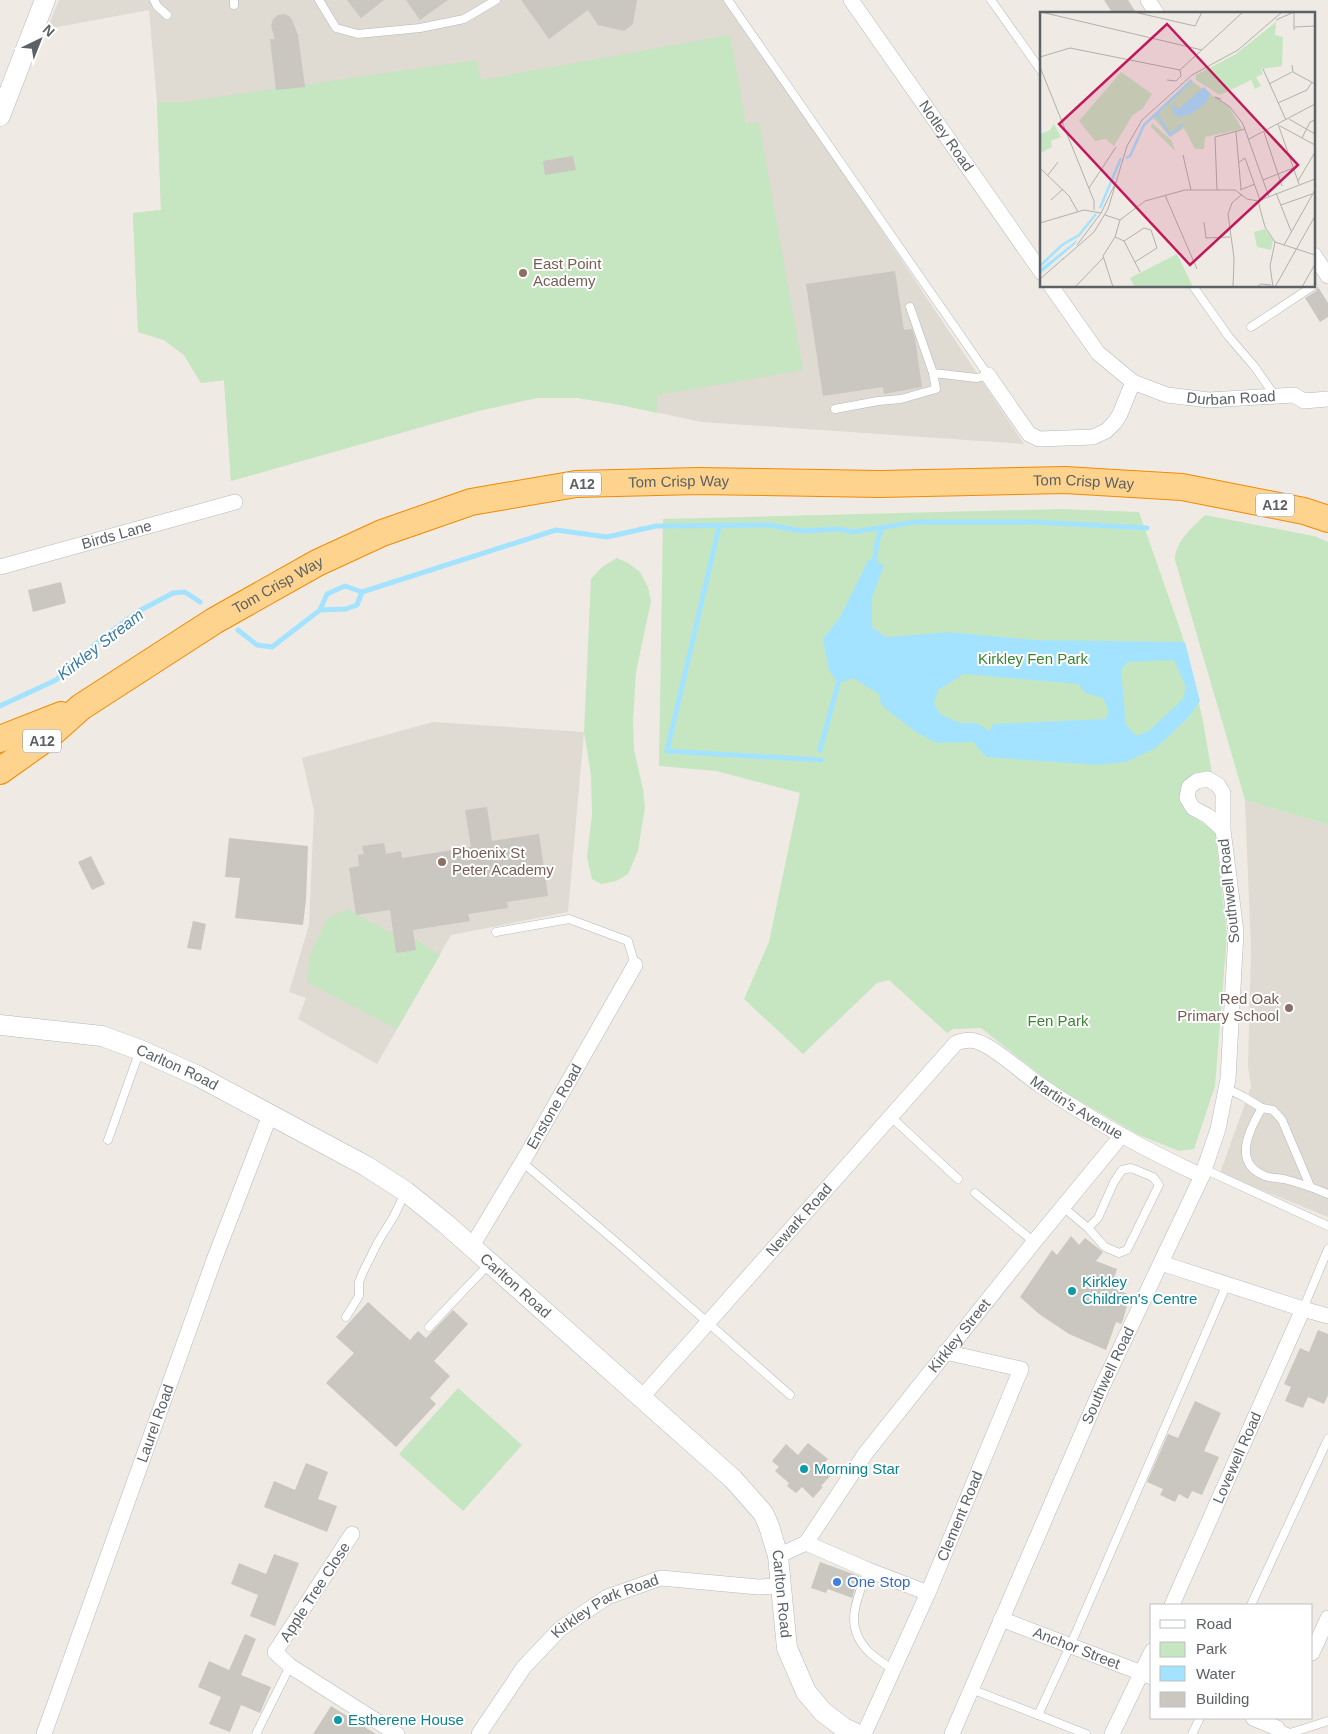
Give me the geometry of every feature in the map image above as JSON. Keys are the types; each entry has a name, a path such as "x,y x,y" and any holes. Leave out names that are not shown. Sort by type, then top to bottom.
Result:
{"highway":[{"name":"Tom Crisp Way","path":"0,771 45,739 81,708 214,621 317,563 382,533 471,502 576,484 698,481 880,484 1065,480 1182,487 1304,511 1328,519"},
{"name":"Tom Crisp Way","path":"0,740 81,708"}],"street":[{"path":"0,116 45,0"},
{"name":"Notley Road","path":"851,0 1040,270"},
{"path":"1148,0 1156,12"},
{"path":"1316,258 1328,276"},
{"path":"988,375 1029,434 1039,440 1093,437 1106,431 1115,422 1133,382 1098,354 1052,288"},
{"name":"Durban Road","path":"1133,382 1167,395 1209,400 1294,395 1304,401 1328,399"},
{"name":"Birds Lane","path":"0,567 235,502"},
{"name":"Southwell Road","path":"952,1734 1102,1387 1203,1172 1218,1129 1228,1079 1236,932 1223,830"},
{"name":"Enstone Road","path":"472,1246 635,965"},
{"name":"Carlton Road","path":"0,1025 102,1036 140,1050 198,1076 366,1166 406,1192 472,1246 733,1479 763,1513 778,1556 787,1648 806,1692 823,1712 847,1732"},
{"name":"Martin's Avenue","path":"956,1042 976,1040 1039,1084 1152,1153 1203,1172"},
{"name":"Newark Road","path":"641,1398 956,1042"},
{"name":"Laurel Road","path":"44,1734 214,1260 270,1115"},
{"name":"Kirkley Street","path":"806,1543 865,1454 945,1352 1122,1135"},
{"path":"1161,1262 1328,1316"},
{"name":"Lovewell Road","path":"1172,1604 1303,1309"},
{"name":"Clement Road","path":"864,1734 928,1593 1021,1369 945,1352"},
{"name":"Apple Tree Close","path":"352,1534 275,1652 290,1666 397,1734"},
{"path":"778,1556 806,1543 928,1593"},
{"name":"Kirkley Park Road","path":"479,1734 530,1661 560,1629 607,1597 661,1578 758,1586 781,1586"},
{"path":"1313,1651 1328,1618"},
{"name":"Anchor Street","path":"1001,1619 1147,1675"},
{"path":"1112,1734 1147,1675 1150,1661"},
{"path":"1256,1719 1278,1727"}],"lane":[{"path":"154,0 157,6 167,15"},
{"path":"319,0 336,28 358,34 420,28 464,19 496,0"},
{"path":"728,0 988,375 977,378 933,374"},
{"path":"990,0 1040,69"},
{"path":"1316,285 1328,276"},
{"path":"1194,288 1229,337 1254,366 1275,396"},
{"path":"1251,327 1311,288"},
{"path":"835,409 901,399 936,389 933,374 910,307"},
{"path":"496,932 569,919 628,941 635,965"},
{"path":"108,1140 140,1050"},
{"path":"1226,1088 1262,1108 1274,1110 1282,1120 1310,1186"},
{"path":"1262,1108 1245,1146 1245,1156 1250,1165 1266,1177 1310,1186 1328,1194"},
{"path":"890,1116 958,1179"},
{"path":"522,1162 790,1395"},
{"path":"1063,1207 1088,1228 1105,1247 1118,1253 1127,1250 1159,1185 1153,1177 1131,1168 1122,1170 1114,1182 1098,1218 1088,1228"},
{"path":"1203,1172 1328,1226"},
{"path":"346,1316 359,1296 359,1282 363,1272 406,1192"},
{"path":"975,1193 1034,1242"},
{"path":"1303,1309 1328,1250"},
{"path":"430,1327 490,1262"},
{"path":"1038,1715 1070,1646 1227,1283"},
{"path":"1251,1604 1328,1439"},
{"path":"868,1570 854,1608 854,1629 867,1651 893,1670"},
{"path":"256,1734 290,1666"},
{"path":"971,1689 1086,1734"},
{"path":"1192,1734 1200,1719"},
{"path":"1278,1727 1290,1733 1328,1721"}],"shaded area":[{"name":"East Point Academy","path":"59,0 724,0 845,175 1024,444 702,422 578,398 537,398 478,411 231,481 224,380 201,383 184,355 164,340 138,332 133,213 161,210 157,102 149,10 47,29"},
{"name":"Phoenix St Peter Academy","path":"433,722 584,732 568,912 451,935 377,1064 298,1019 306,998 289,992 309,925 314,811 302,758"},
{"name":"Red Oak Primary School","path":"1245,800 1328,825 1328,1217 1220,1173 1251,1087 1248,1066 1251,951"}],"green space":[{"name":"East Point Academy","path":"730,35 746,124 759,122 803,370 657,395 657,413 578,398 536,398 478,411 231,481 224,380 201,383 184,355 164,340 138,332 133,213 161,210 157,102 183,102 477,60 481,80"},
{"name":"Kirkley Fen Park","path":"1061,509 1139,512 1182,635 1202,716 1212,773 1196,773 1183,783 1181,796 1190,815 1215,831 1227,935 1215,1086 1194,1149 1179,1151 1139,1135 1057,1088 981,1028 953,1029 947,1033 889,980 877,983 803,1054 744,999 769,942 800,793 716,771 659,766 663,519"},
{"path":"1205,515 1314,536 1328,542 1328,825 1245,800 1175,560 1181,541"},
{"path":"617,558 640,572 648,587 651,601 636,672 633,720 634,750 645,807 638,851 628,874 616,881 601,884 592,879 587,857 592,815 591,775 584,732 591,579 602,567"},
{"path":"347,909 393,934 396,953 416,950 415,939 440,955 397,1029 307,982 310,955 327,919"},
{"path":"458,1388 522,1445 463,1511 399,1454"}],"water":[{"path":"869,559 884,565 872,598 872,627 886,637 950,632 1035,640 1185,642 1200,701 1189,717 1156,748 1126,762 1097,765 986,757 973,742 936,743 916,732 881,704 879,694 853,678 838,684 829,670 823,639 840,617","holes":["1174,660 1186,687 1183,699 1150,730 1137,736 1126,725 1121,670 1128,662","964,674 1078,684 1085,693 1103,698 1109,712 1105,719 993,724 990,731 976,723 960,723 940,714 934,703 938,690"]}],"building":[{"path":"347,0 384,0 361,18"},
{"path":"406,0 448,0 420,20"},
{"path":"521,0 637,0 633,24 624,31 598,25 588,10 549,39"},
{"path":"1104,0 1128,0 1136,12 1112,12"},
{"path":"284,14 292,20 298,35 305,87 276,90 270,39 275,39 271,26 273,19 278,15"},
{"path":"573,156 576,170 545,175 543,161"},
{"path":"895,271 904,330 912,329 915,338 922,387 884,394 883,387 823,396 806,284"},
{"path":"1318,287 1328,303 1328,317 1320,322 1305,298 1316,291"},
{"path":"61,582 66,603 33,612 28,590"},
{"path":"487,807 492,841 539,834 548,896 507,902 508,908 468,914 470,921 413,930 416,950 396,953 390,910 356,915 349,868 359,866 358,855 364,854 362,846 384,843 386,854 401,851 402,858 471,847 465,810"},
{"path":"229,838 308,846 303,925 235,918 240,878 225,877"},
{"path":"91,856 105,884 92,890 78,862"},
{"path":"193,921 206,924 201,950 187,948"},
{"name":"Kirkley Children's Centre","path":"1071,1236 1079,1245 1085,1238 1103,1252 1096,1261 1117,1269 1111,1287 1130,1295 1123,1320 1121,1324 1116,1322 1106,1350 1069,1334 1039,1314 1020,1297 1052,1250 1057,1255"},
{"path":"368,1302 410,1340 418,1331 426,1338 453,1310 468,1324 434,1361 450,1376 430,1398 436,1404 396,1447 326,1383 354,1353 336,1337"},
{"path":"1318,1330 1328,1334 1328,1395 1324,1404 1308,1397 1303,1408 1285,1401 1291,1387 1284,1384 1300,1348 1309,1352"},
{"path":"1195,1401 1221,1413 1204,1451 1219,1457 1202,1495 1192,1491 1188,1499 1179,1494 1175,1502 1160,1495 1163,1489 1147,1482 1168,1434 1178,1438"},
{"name":"Morning Star","path":"808,1443 828,1459 823,1464 834,1472 813,1498 802,1487 796,1493 787,1486 789,1483 775,1471 779,1467 772,1461 786,1444 798,1455"},
{"path":"306,1463 328,1472 318,1499 337,1506 327,1532 264,1507 274,1481 295,1490"},
{"path":"274,1554 299,1563 275,1626 250,1616 258,1595 231,1584 239,1563 266,1574"},
{"name":"One Stop","path":"820,1562 859,1576 852,1598 828,1589 826,1593 811,1588"},
{"path":"245,1634 256,1639 241,1675 271,1687 260,1713 241,1705 230,1732 209,1724 221,1697 198,1687 209,1661 229,1670"},
{"name":"Estherene House","path":"331,1706 376,1734 313,1734"}],"waterway":[{"path":"238,630 257,645 272,647 320,610 346,609 357,605 362,592 556,530 607,537 656,526 769,525 802,531 839,529 853,532 916,522 1035,522 1147,528"},
{"path":"719,527 667,751 821,760"},
{"path":"874,562 878,538 882,528"},
{"path":"320,610 327,594 345,586 362,592"},
{"name":"Kirkley Stream","path":"0,706 56,680 101,639 139,611 173,593 185,592 200,602"},
{"path":"820,750 838,684"}],"place":[{"name":"East Point Academy","path":"523,273"},
{"name":"Phoenix St Peter Academy","path":"442,862"},
{"name":"Red Oak Primary School","path":"1289,1008"},
{"name":"Kirkley Children's Centre","path":"1072,1291"},
{"name":"Morning Star","path":"804,1469"},
{"name":"One Stop","path":"837,1582"},
{"name":"Estherene House","path":"338,1720"}],"park label":[{"name":"Fen Park","path":"1058,1021"}]}
